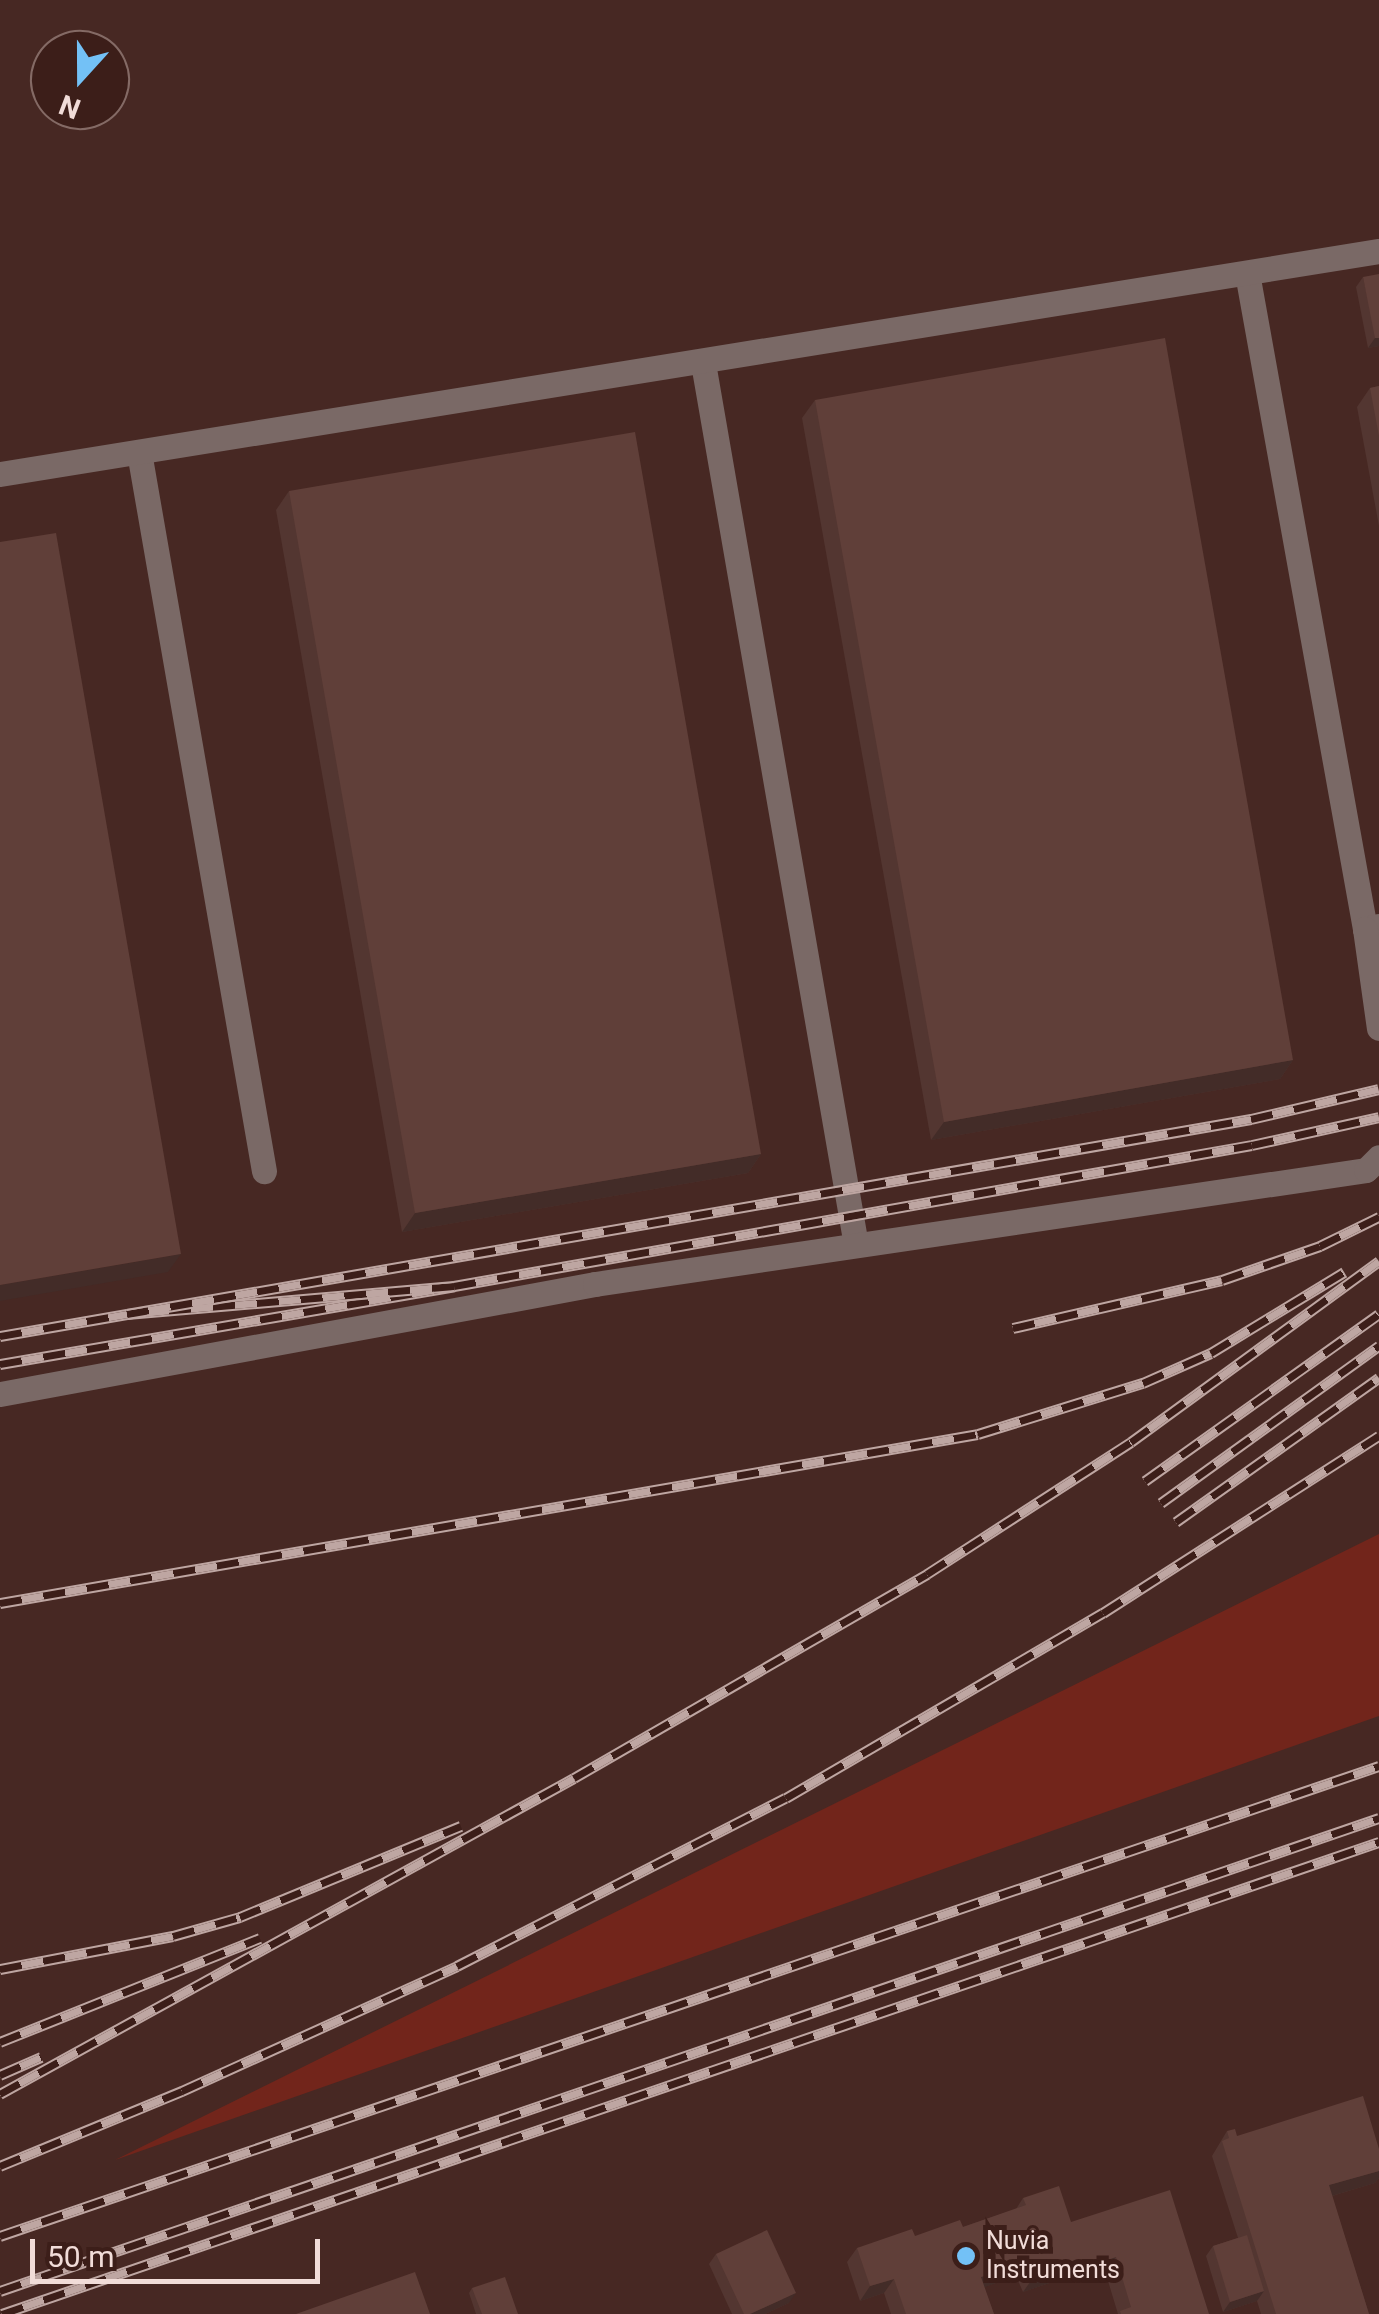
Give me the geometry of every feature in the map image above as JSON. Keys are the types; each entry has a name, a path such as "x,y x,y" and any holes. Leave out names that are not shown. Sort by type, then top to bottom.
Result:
{"lane":[{"path":"0,474 1379,251"},
{"path":"1247,273 1372,927 1379,1028"},
{"path":"704,363 856,1245"},
{"path":"139,452 264,1171"},
{"path":"0,1394 596,1284 1366,1170 1379,1157"}],"shaded area":[{"path":"1379,1534 1379,1716 115,2160"}],"building":[{"path":"1379,274 1379,338 1375,338 1363,277"},
{"path":"1165,338 1293,1060 944,1122 815,400"},
{"path":"1379,386 1379,436 1370,388"},
{"path":"635,432 761,1154 415,1213 289,491"},
{"path":"56,533 181,1254 0,1285 0,542"},
{"path":"1363,2096 1379,2149 1379,2171 1329,2185 1369,2314 1276,2314 1222,2141 1229,2138 1227,2131 1235,2129 1237,2136"},
{"path":"1059,2186 1071,2222 1170,2190 1209,2314 1121,2314 1120,2311 1131,2307 1116,2257 1086,2267 1083,2260 1033,2278 1026,2262 981,2277 994,2314 906,2314 894,2279 870,2286 857,2248 912,2229 915,2236 960,2220 963,2227 1026,2205 1023,2198"},
{"path":"767,2230 796,2293 744,2314 716,2254"},
{"path":"1247,2235 1264,2291 1230,2302 1213,2246"},
{"path":"415,2272 430,2314 296,2314"},
{"path":"505,2277 518,2314 482,2314 472,2288"}],"railway":[{"path":"0,1364 454,1286 127,1314 1251,1119 1379,1089"},
{"path":"454,1286 1252,1145 1379,1117"},
{"path":"1013,1328 1222,1280 1320,1246 1379,1217"},
{"path":"0,2094 574,1778 927,1574 1131,1442 1379,1261"},
{"path":"0,1603 978,1434 1143,1383 1211,1353 1344,1272"},
{"path":"0,1336 127,1314"},
{"path":"1145,1481 1379,1314"},
{"path":"1161,1503 1379,1346"},
{"path":"1176,1522 1379,1378"},
{"path":"0,2166 182,2091 457,1966 786,1798 1103,1613 1379,1436"},
{"path":"0,2236 1379,1766"},
{"path":"0,2291 1379,1818"},
{"path":"0,1969 173,1936 240,1917 461,1826"},
{"path":"2,2314 1379,1842"},
{"path":"0,2042 260,1938"},
{"path":"0,2075 41,2057"}],"place":[{"name":"Nuvia Instruments","path":"966,2256"}]}
